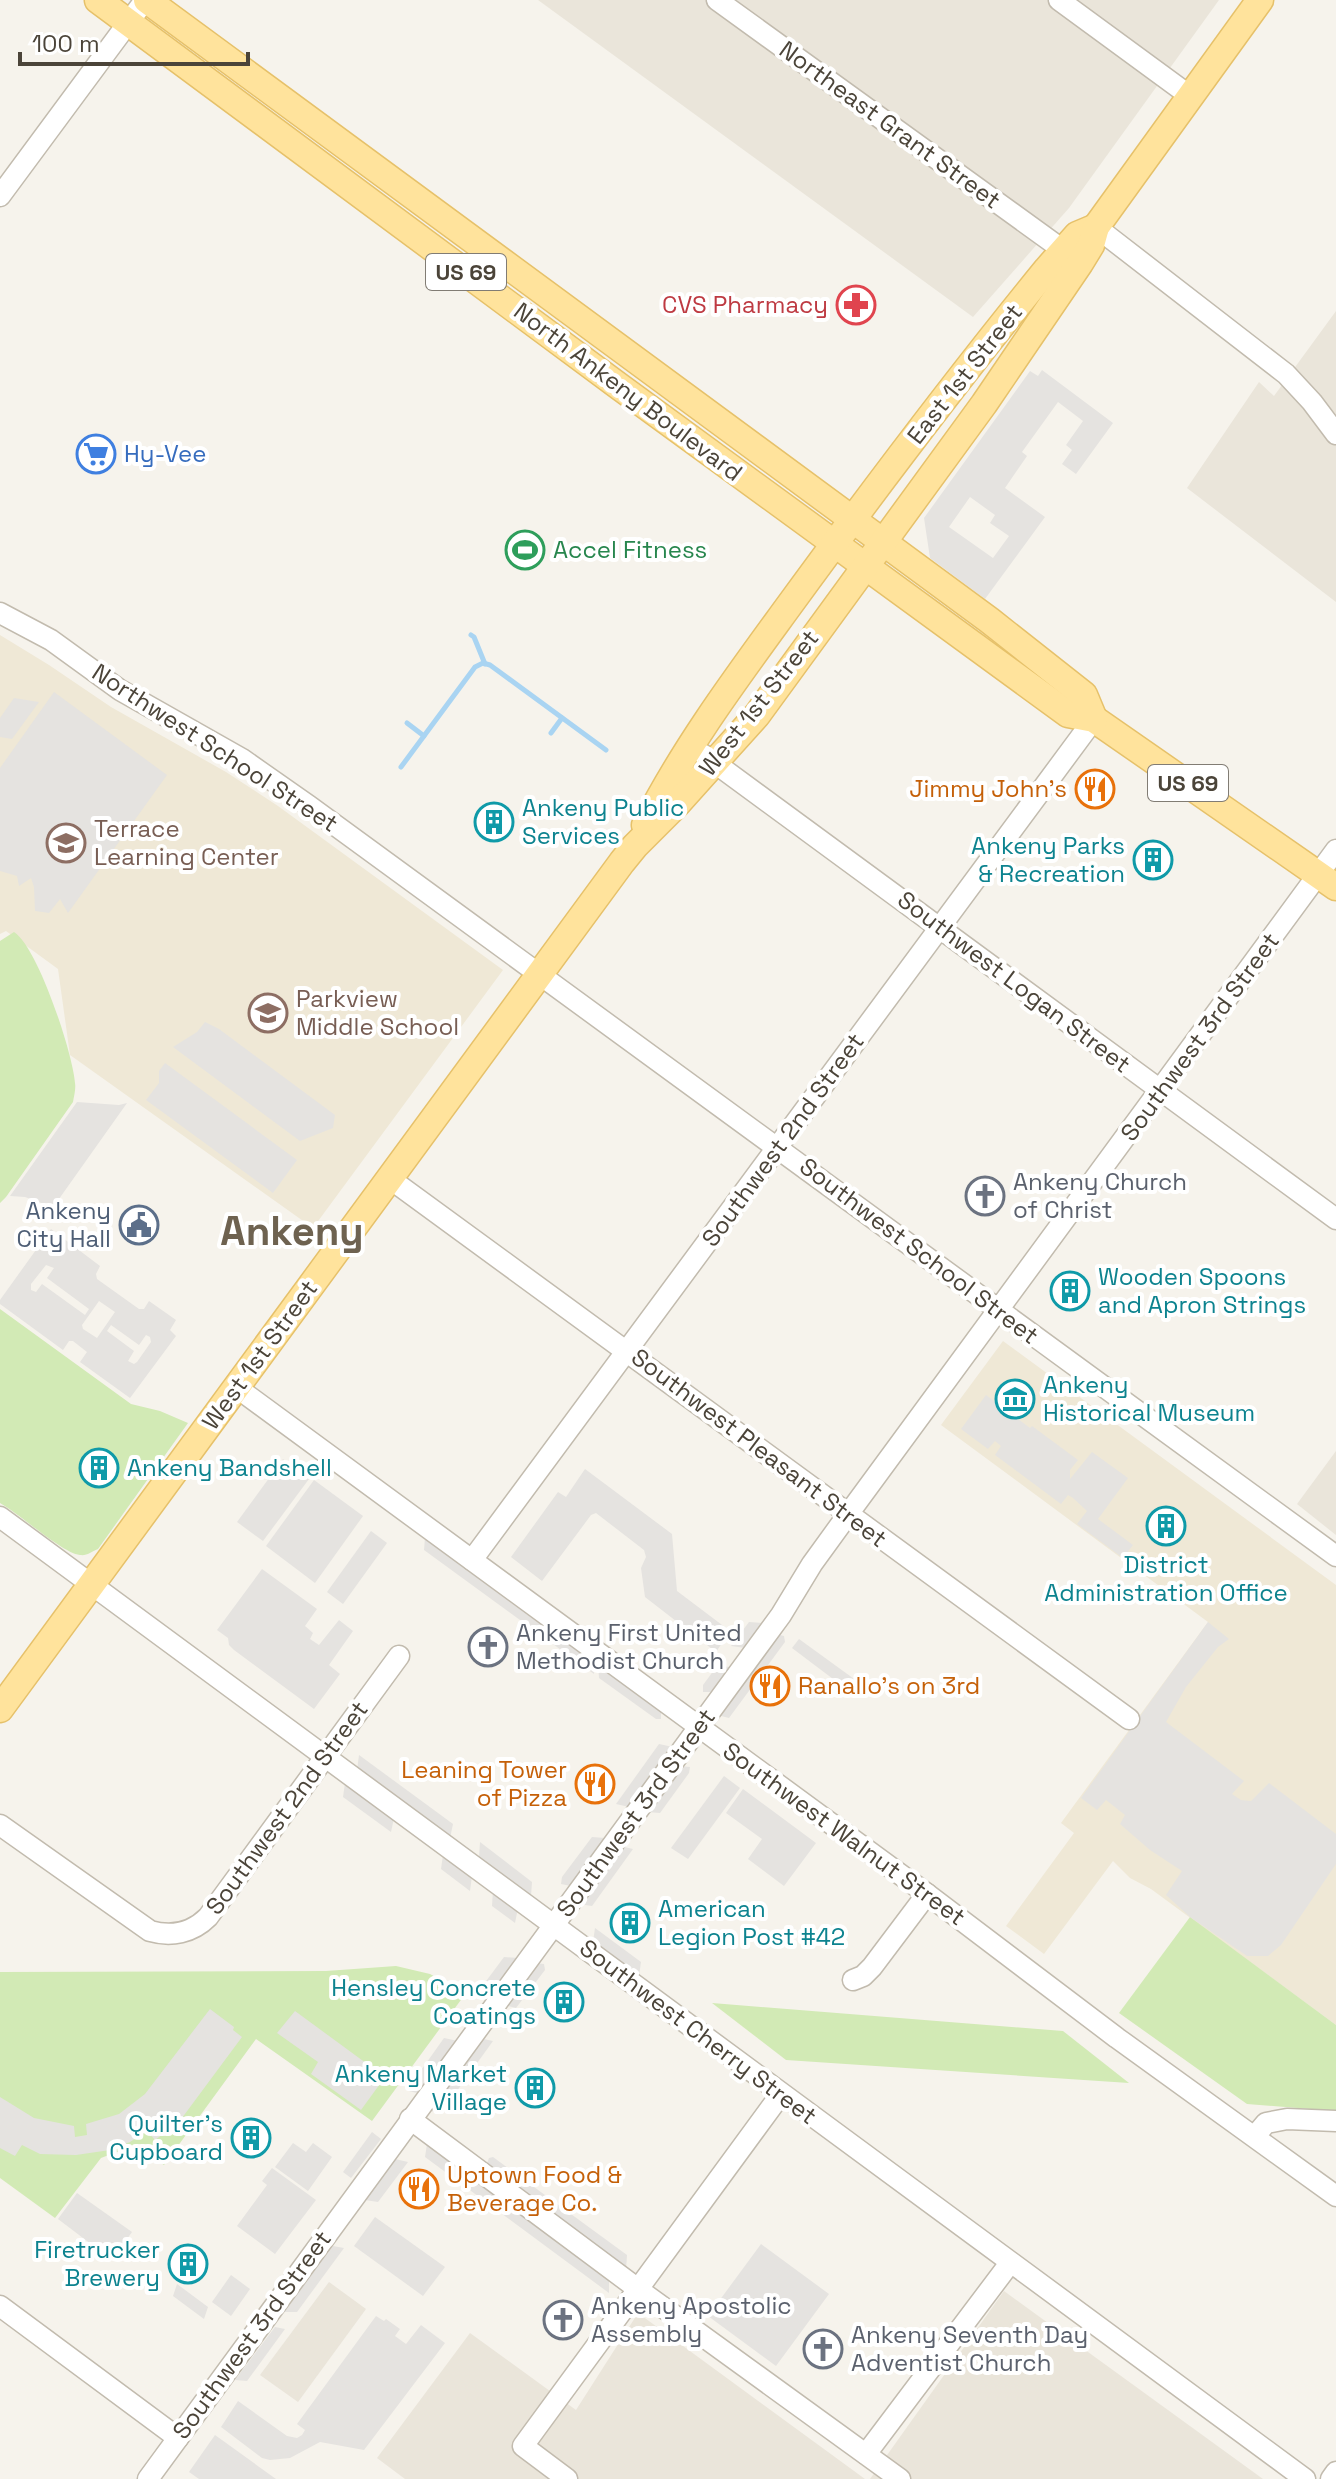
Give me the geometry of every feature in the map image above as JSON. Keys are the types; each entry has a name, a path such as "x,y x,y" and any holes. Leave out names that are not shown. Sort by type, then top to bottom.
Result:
{"main road":[{"name":"North Ankeny Boulevard","path":"98,0 858,542"},
{"name":"North Ankeny Boulevard","path":"146,0 443,220 858,542"},
{"name":"East 1st Street","path":"858,542 1021,350 1091,245 1096,227 1260,0"},
{"name":"East 1st Street","path":"858,542 987,343 1077,235 1096,227"},
{"name":"US 69","path":"858,542 1068,714 1094,719 1327,880"},
{"name":"West 1st Street","path":"635,846 662,792 766,635 858,542"},
{"name":"West 1st Street","path":"0,1709 635,846 757,715 858,542"}],"street":[{"path":"0,196 146,0"},
{"name":"Northeast Grant Street","path":"717,0 1063,250"},
{"path":"1059,0 1190,96"},
{"path":"1096,227 1286,374 1336,434"},
{"name":"Northwest School Street","path":"0,613 51,640 120,690 242,759 542,974"},
{"name":"Southwest 2nd Street","path":"472,1560 1094,719"},
{"name":"Southwest Logan Street","path":"692,746 1336,1219"},
{"name":"Southwest 3rd Street","path":"148,2479 781,1615 812,1564 849,1513 1161,1091 1327,880 1336,850"},
{"name":"Southwest School Street","path":"542,974 1336,1556"},
{"name":"Southwest Pleasant Street","path":"389,1178 1129,1719"},
{"name":"Southwest Walnut Street","path":"236,1387 927,1894 1117,2038 1336,2196"},
{"name":"Southwest Cherry Street","path":"0,1517 1305,2479"},
{"name":"Southwest 2nd Street","path":"0,1825 140,1925 161,1934 181,1933 202,1924 208,1917 325,1757 382,1670 399,1656"},
{"path":"853,1980 872,1967 927,1894"},
{"path":"567,2479 523,2446 781,2094"},
{"path":"410,2119 900,2479"},
{"path":"1255,2136 1266,2123 1287,2119 1336,2121"},
{"path":"866,2454 1010,2263"},
{"path":"0,2306 178,2438"},
{"path":"1331,2479 1336,2472"}],"shaded area":[{"path":"538,0 1219,0 1069,208 973,317"},
{"path":"1336,311 1336,602 1187,488 1259,382 1274,396"},
{"path":"1042,370 1113,423 1076,474 1062,464 1072,450 1066,445 1083,421 1058,402 1022,452 1027,456 1005,488 1045,517 985,599 930,558 924,518 1030,371 1038,376","holes":["970,497 995,515 990,523 1009,536 993,558 949,527"]},
{"name":"Parkview Middle School","path":"0,635 111,707 226,772 278,806 503,970 313,1228 70,1055 58,969 6,931 0,934"},
{"name":"Terrace Learning Center","path":"54,692 167,775 68,913 60,899 49,913 35,911 31,878 19,886 17,876 0,871 0,768"},
{"path":"14,698 39,702 12,739 0,737 0,718"},
{"path":"205,1022 219,1029 335,1115 333,1128 300,1141 173,1047 197,1032"},
{"path":"165,1063 297,1160 273,1193 146,1100 159,1083 159,1071"},
{"path":"77,1102 127,1103 49,1213 44,1204 25,1197 10,1196"},
{"path":"51,1229 100,1266 97,1279 139,1309 144,1309 149,1301 176,1320 170,1330 176,1336 130,1398 80,1362 87,1352 73,1341 69,1341 63,1350 0,1304","holes":["46,1265 54,1268 47,1278 89,1309 85,1315 42,1284 36,1292 31,1290 31,1284","99,1301 115,1312 97,1338 82,1325","111,1325 139,1345 146,1335 151,1342 134,1364 128,1361 134,1351 107,1331"]},
{"path":"1003,1341 1336,1585 1336,2025 1151,1889 1130,1878 1113,1861 1044,1954 1006,1926 1074,1833 1061,1823 1208,1622 941,1425"},
{"path":"986,1395 1078,1460 1070,1470 1070,1479 1092,1452 1128,1478 1098,1519 1133,1545 1123,1558 1077,1524 1087,1511 1073,1498 1068,1495 1061,1504 995,1455 1001,1446 995,1441 988,1449 961,1429"},
{"path":"1336,1451 1336,1535 1297,1504"},
{"path":"283,1459 309,1479 263,1541 237,1522"},
{"path":"585,1469 672,1534 677,1591 730,1631 716,1652 645,1597 641,1568 646,1557 644,1550 596,1513 591,1515 542,1581 511,1557 558,1492 566,1497"},
{"path":"314,1480 363,1516 315,1583 266,1546"},
{"path":"371,1531 387,1543 343,1604 327,1592"},
{"path":"425,1538 593,1660 594,1674 424,1550"},
{"path":"262,1569 317,1609 305,1626 313,1633 310,1639 319,1645 339,1620 353,1631 329,1665 340,1674 314,1709 234,1650 228,1638 217,1630"},
{"path":"749,1622 763,1623 745,1648 731,1646"},
{"path":"1208,1622 1229,1639 1218,1647 1186,1687 1166,1722 1244,1781 1232,1794 1241,1800 1251,1801 1269,1783 1336,1834 1336,1864 1281,1945 1268,1956 1247,1956 1190,1917 1166,1895 1182,1871 1150,1850 1120,1824 1125,1815 1106,1800 1097,1810 1081,1798"},
{"path":"776,1634 784,1636 785,1642 729,1718 717,1715"},
{"path":"799,1639 861,1684 853,1694 792,1648"},
{"path":"598,1663 661,1710 661,1719 656,1719 599,1678"},
{"path":"717,1666 731,1667 712,1692 703,1692 703,1685"},
{"path":"659,1744 673,1747 629,1807 616,1804"},
{"path":"359,1755 453,1824 450,1838 357,1770"},
{"path":"680,1766 690,1767 689,1773 660,1813 647,1812"},
{"path":"724,1776 740,1788 688,1859 671,1848"},
{"path":"345,1783 394,1818 391,1832 343,1797"},
{"path":"743,1789 816,1843 784,1886 748,1859 762,1839 726,1813"},
{"path":"592,1837 605,1838 571,1886 561,1884 562,1877"},
{"path":"480,1842 532,1882 531,1896 479,1857"},
{"path":"620,1846 633,1849 592,1906 578,1904"},
{"path":"443,1855 472,1876 470,1891 441,1869"},
{"path":"493,1890 518,1908 515,1923 492,1906"},
{"path":"595,1928 641,1962 639,1976 593,1942"},
{"path":"504,1957 519,1958 488,2000 478,1998 478,1992"},
{"path":"535,1963 544,1964 545,1970 516,2008 504,2005"},
{"path":"210,2009 242,2037 179,2122 155,2140 147,2131 110,2150 76,2155 40,2154 22,2145 15,2156 0,2148 0,2097 34,2118 74,2126 75,2137 87,2135 86,2124 119,2114 145,2094"},
{"path":"295,2011 385,2077 361,2110 311,2074 318,2062 277,2033"},
{"path":"444,2038 458,2041 421,2094 409,2091 410,2086"},
{"path":"479,2038 493,2041 441,2113 426,2110"},
{"path":"372,2132 381,2139 351,2178 343,2172"},
{"path":"293,2143 306,2152 313,2143 332,2157 308,2191 275,2167"},
{"path":"427,2144 609,2279 609,2293 425,2157"},
{"path":"493,2157 627,2255 626,2270 486,2166 489,2158"},
{"path":"395,2159 408,2162 378,2202 365,2200"},
{"path":"272,2168 316,2200 275,2254 237,2226 267,2185 262,2181"},
{"path":"77,2193 132,2232 112,2260 58,2219"},
{"path":"375,2217 445,2267 423,2296 354,2246"},
{"path":"761,2244 829,2294 776,2366 708,2316"},
{"path":"333,2246 344,2248 297,2312 284,2312"},
{"path":"231,2275 250,2289 231,2316 212,2302"},
{"path":"329,2282 366,2309 298,2402 260,2375"},
{"path":"177,2284 208,2307 204,2319 173,2296"},
{"path":"1004,2291 1263,2479 870,2479"},
{"path":"638,2313 865,2479 405,2479 377,2458 470,2333 576,2410"},
{"path":"376,2316 400,2329 395,2336 406,2344 421,2325 445,2343 364,2450 320,2442 290,2458 270,2460 262,2458 221,2427 238,2401 287,2436 297,2438 302,2435 305,2430 297,2424"},
{"path":"275,2327 285,2329 247,2381 235,2380"},
{"path":"215,2435 276,2479 199,2479 189,2472"}],"green space":[{"path":"14,932 33,958 53,1002 68,1049 75,1088 73,1102 0,1203 0,941"},
{"path":"0,1309 131,1404 160,1411 188,1423 98,1549 87,1554 72,1553 63,1548 0,1503"},
{"path":"1190,1917 1336,2025 1336,2111 1247,2104 1119,2013"},
{"path":"396,1966 430,1974 466,1993 372,2121 256,2039 164,2165 135,2145 101,2158 55,2218 0,2178 0,1972 326,1971"},
{"path":"712,2003 1063,2031 1129,2083 786,2060"}],"waterway":[{"path":"471,635 485,664"},
{"path":"401,767 475,667 483,663 490,665 606,750"},
{"path":"551,733 562,718"},
{"path":"407,723 424,736"}],"place":[{"name":"CVS Pharmacy","path":"856,305"},
{"name":"Hy-Vee","path":"96,454"},
{"name":"Accel Fitness","path":"525,550"},
{"name":"Jimmy John's","path":"1095,789"},
{"name":"Ankeny Public Services","path":"494,822"},
{"name":"Terrace Learning Center","path":"66,843"},
{"name":"Ankeny Parks & Recreation","path":"1153,860"},
{"name":"Parkview Middle School","path":"268,1013"},
{"name":"Ankeny Church of Christ","path":"985,1196"},
{"name":"Ankeny City Hall","path":"139,1225"},
{"name":"Wooden Spoons and Apron Strings","path":"1070,1291"},
{"name":"Ankeny Historical Museum","path":"1015,1399"},
{"name":"Ankeny Bandshell","path":"99,1468"},
{"name":"District Administration Office","path":"1166,1526"},
{"name":"Ankeny First United Methodist Church","path":"488,1647"},
{"name":"Ranallo's on 3rd","path":"770,1686"},
{"name":"Leaning Tower of Pizza","path":"595,1784"},
{"name":"American Legion Post #42","path":"630,1923"},
{"name":"Hensley Concrete Coatings","path":"564,2002"},
{"name":"Ankeny Market Village","path":"535,2088"},
{"name":"Quilter's Cupboard","path":"251,2138"},
{"name":"Uptown Food & Beverage Co.","path":"419,2189"},
{"name":"Firetrucker Brewery","path":"188,2264"},
{"name":"Ankeny Apostolic Assembly","path":"563,2320"},
{"name":"Ankeny Seventh Day Adventist Church","path":"823,2349"}],"district":[{"name":"Ankeny","path":"292,1231"}]}
